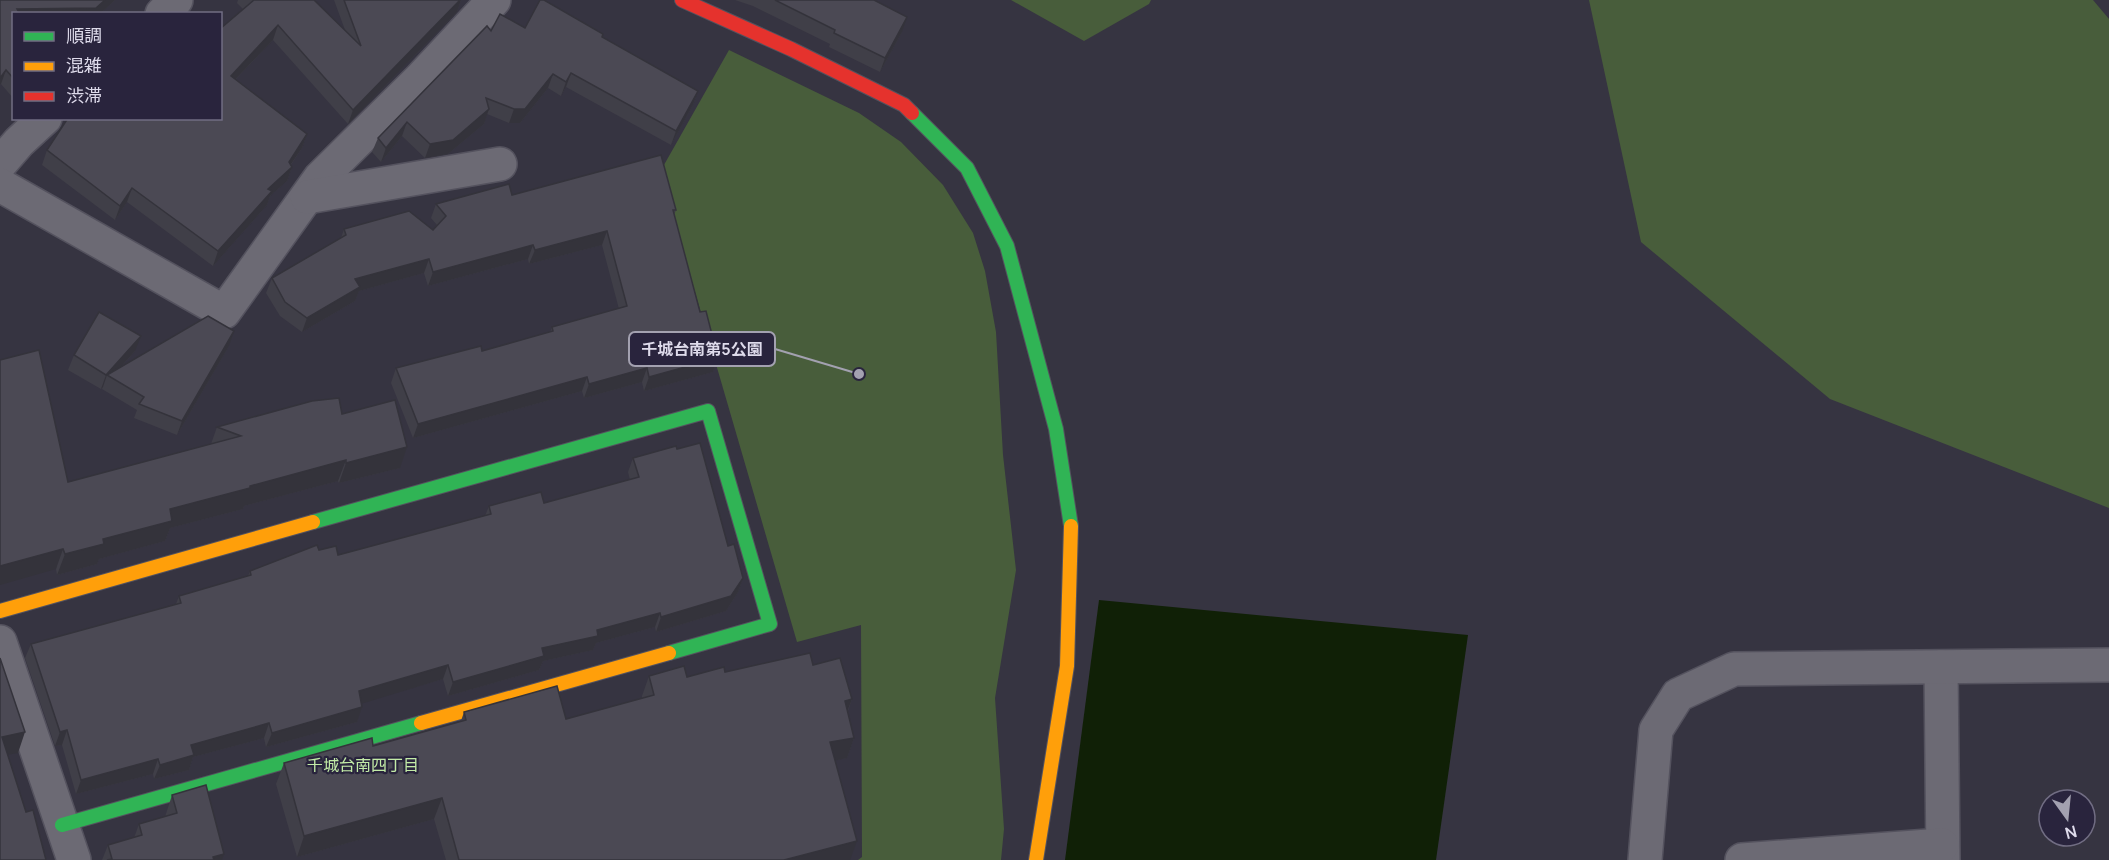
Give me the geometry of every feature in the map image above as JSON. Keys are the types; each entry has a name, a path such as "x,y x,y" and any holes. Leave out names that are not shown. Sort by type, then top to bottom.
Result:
{"street":[{"path":"164,12 176,0"},
{"path":"0,185 224,312 320,178 420,79 495,0"},
{"path":"682,0 791,49 904,105 968,168 1007,246 1056,429 1071,518 1067,666 1036,860"},
{"path":"0,164 43,120"},
{"path":"307,196 500,164"},
{"path":"0,611 708,411 757,577 770,624 62,825"},
{"path":"0,642 74,860"},
{"path":"1645,860 1656,730 1677,695 1734,669 2109,665 2109,677"},
{"path":"1742,860 1942,853 1941,667"}],"shaded area":[{"path":"1011,0 1151,0 1149,4 1084,41"},
{"path":"1589,0 2093,0 2109,19 2109,508 1830,399 1641,242"},
{"path":"729,50 859,113 901,142 943,185 973,233 985,271 996,332 1003,455 1016,570 995,698 1004,829 1001,860 858,860 862,857 861,625 797,642 660,172"},
{"path":"1099,600 1468,635 1436,860 1065,860"}],"building":[{"path":"0,0 105,0 96,8 17,9 19,12 12,12 12,77 6,70 0,78"},
{"path":"254,0 314,0 361,46 344,0 460,0 353,110 278,25 231,76 307,134 289,162 292,167 268,189 272,191 218,251 132,188 120,206 47,150 67,120 222,120 222,27"},
{"path":"540,0 544,0 603,34 602,37 698,91 676,131 571,73 566,82 553,74 525,109 514,109 486,98 489,109 453,140 430,144 407,122 386,148 378,138 487,26 491,31 500,14 525,28"},
{"path":"775,0 874,0 907,17 885,58"},
{"path":"661,155 700,312 706,311 718,358 649,377 647,368 589,384 587,377 418,424 396,368 481,346 482,351 553,331 552,327 627,306 607,231 535,250 533,245 433,272 429,259 355,279 360,287 307,318 285,302 272,278 346,235 344,229 409,211 433,230 446,216 436,204 509,184 512,195"},
{"path":"99,312 141,336 106,375 74,355"},
{"path":"208,316 234,331 182,421 139,404 144,397 107,375"},
{"path":"39,350 68,482 241,436 217,427 312,401 339,398 342,414 395,400 407,447 346,463 346,460 170,509 172,521 103,539 104,544 65,554 63,549 0,566 0,360"},
{"path":"700,443 728,546 734,544 743,578 731,596 661,617 660,613 597,630 598,636 542,648 544,656 453,682 448,665 359,691 362,707 272,733 269,723 191,745 194,755 160,765 158,759 81,780 67,730 60,732 31,644 181,603 179,596 251,575 250,571 317,545 319,550 336,546 338,555 491,514 489,506 541,492 544,503 639,477 633,458 676,446 677,449"},
{"path":"810,653 813,665 840,658 852,699 845,701 854,738 830,742 857,841 784,860 459,860 442,798 304,836 284,763 372,738 373,746 466,720 464,712 557,686 566,719 654,695 649,676 684,666 687,677 724,667 725,672"},
{"path":"0,658 25,732 2,737 26,812 33,810 46,860 0,860"},
{"path":"206,785 224,854 213,857 214,860 107,860 112,859 108,845 142,835 139,824 177,813 172,795"}],"traffic: fast":[{"path":"912,113 967,168 1007,246 1056,429 1071,526"},
{"path":"313,522 708,411 770,624 669,653"},
{"path":"62,825 421,723"}],"traffic: slow":[{"path":"0,611 313,522"},
{"path":"1036,860 1067,666 1071,526"},
{"path":"421,723 669,653"}],"traffic: jam":[{"path":"682,0 791,49 904,105 912,113"}],"place":[{"name":"千城台南第5公園","path":"859,374"}],"district":[{"name":"千城台南四丁目","path":"363,765"}]}
